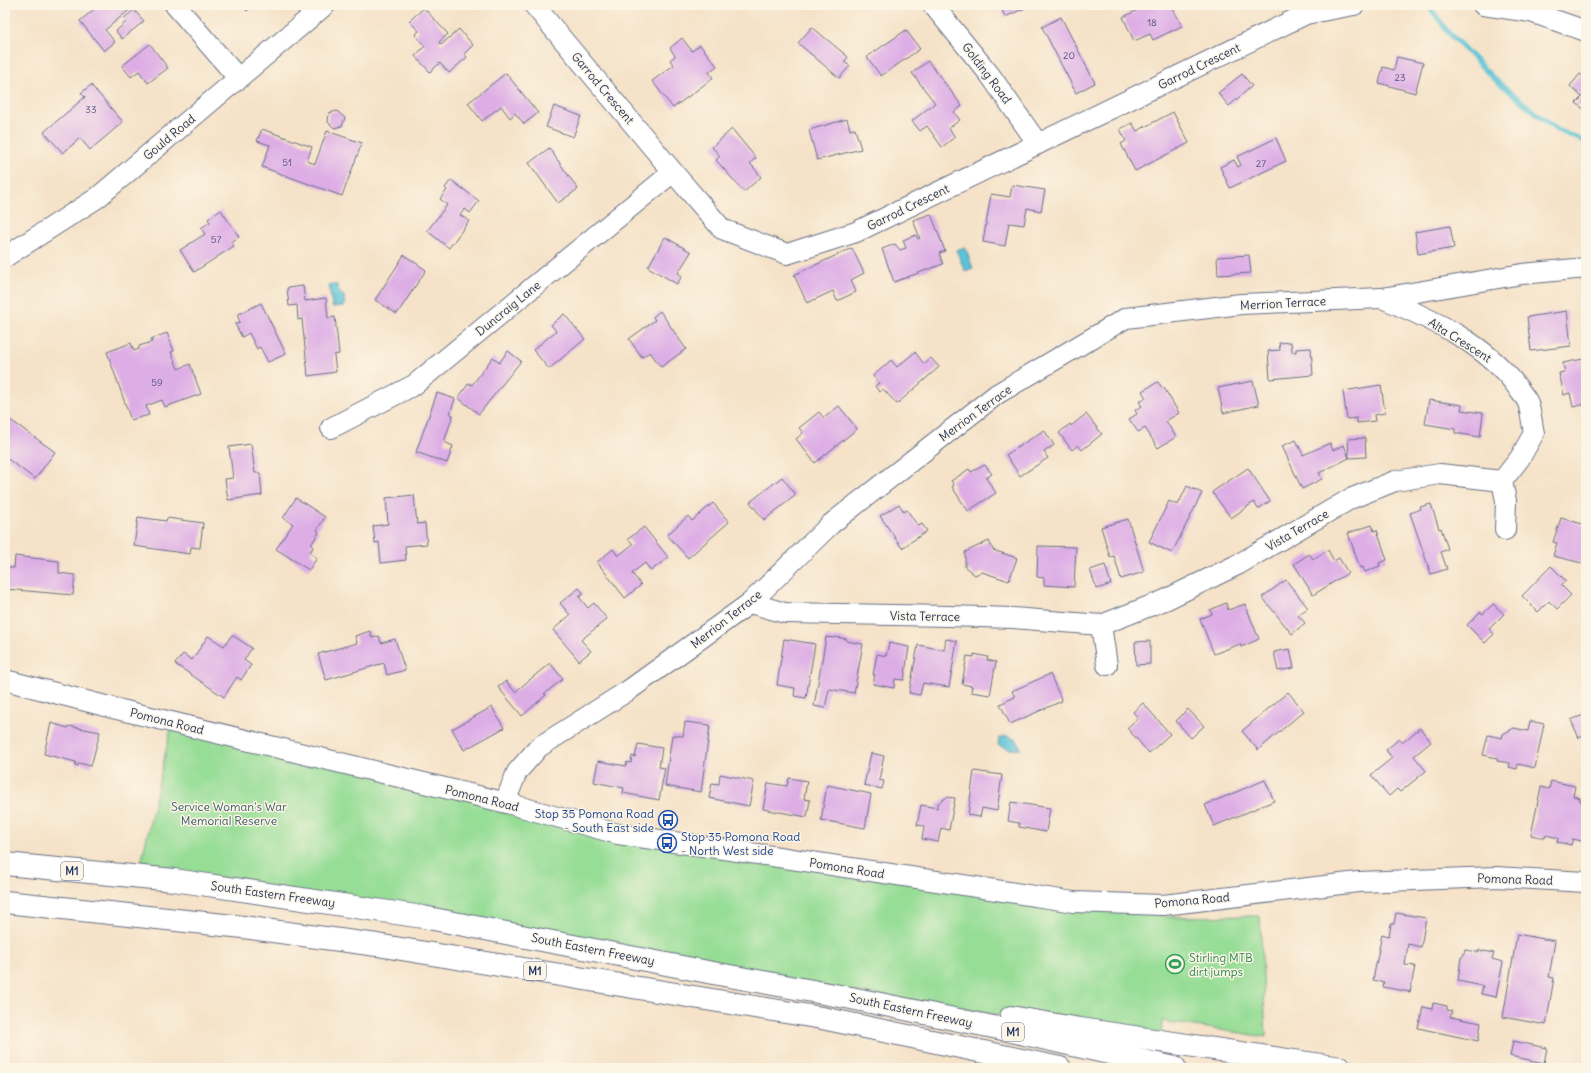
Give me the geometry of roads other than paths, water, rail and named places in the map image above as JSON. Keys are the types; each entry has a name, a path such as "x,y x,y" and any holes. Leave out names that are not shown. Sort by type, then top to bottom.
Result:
{"highway":[{"name":"South Eastern Freeway","path":"5,864 174,880 416,916 851,998 998,1028 1175,1068"},
{"name":"M1","path":"5,902 243,927 377,945 840,1022 1060,1068"},
{"path":"851,998 917,1002 1080,1029 1341,1068"}],"street":[{"path":"176,5 239,79"},
{"name":"Gould Road","path":"5,258 97,198 325,5"},
{"name":"Garrod Crescent","path":"534,5 673,172 722,228 787,254 856,232 1306,14 1354,5"},
{"name":"Golding Road","path":"933,5 990,75 1038,144"},
{"path":"1483,5 1531,8 1586,31"},
{"name":"Duncraig Lane","path":"331,428 414,385 673,172"},
{"name":"Merrion Terrace","path":"507,803 516,772 539,747 629,690 750,603 831,524 997,394 1126,318 1240,304 1382,298 1522,274 1586,268"},
{"name":"Alta Crescent","path":"1382,298 1451,331 1488,355 1510,377 1528,402 1534,433 1520,458 1502,481"},
{"name":"Vista Terrace","path":"750,603 785,613 1013,618 1101,625 1164,600 1239,564 1350,499 1395,481 1440,474 1502,481"},
{"path":"1502,481 1506,501 1505,530"},
{"path":"1101,625 1107,665"},
{"name":"Pomona Road","path":"5,680 143,716 507,803 618,834 1074,902 1163,905 1358,882 1496,877 1586,882"}],"water":[{"path":"965,247 973,268 965,271 956,250"},
{"path":"329,284 337,285 340,293 344,296 345,306 332,307"},
{"path":"1007,736 1017,740 1021,749 1009,749 998,745 999,738"}],"waterway":[{"path":"1428,5 1448,32 1492,77 1557,130 1586,142"}],"place":[{"name":"Stop 35 Pomona Road - South East side","path":"668,820"},
{"name":"Stop 35 Pomona Road - North West side","path":"667,843"},
{"name":"Stirling MTB dirt jumps","path":"1175,964"}],"park label":[{"name":"Service Woman's War Memorial Reserve","path":"229,813"}]}
